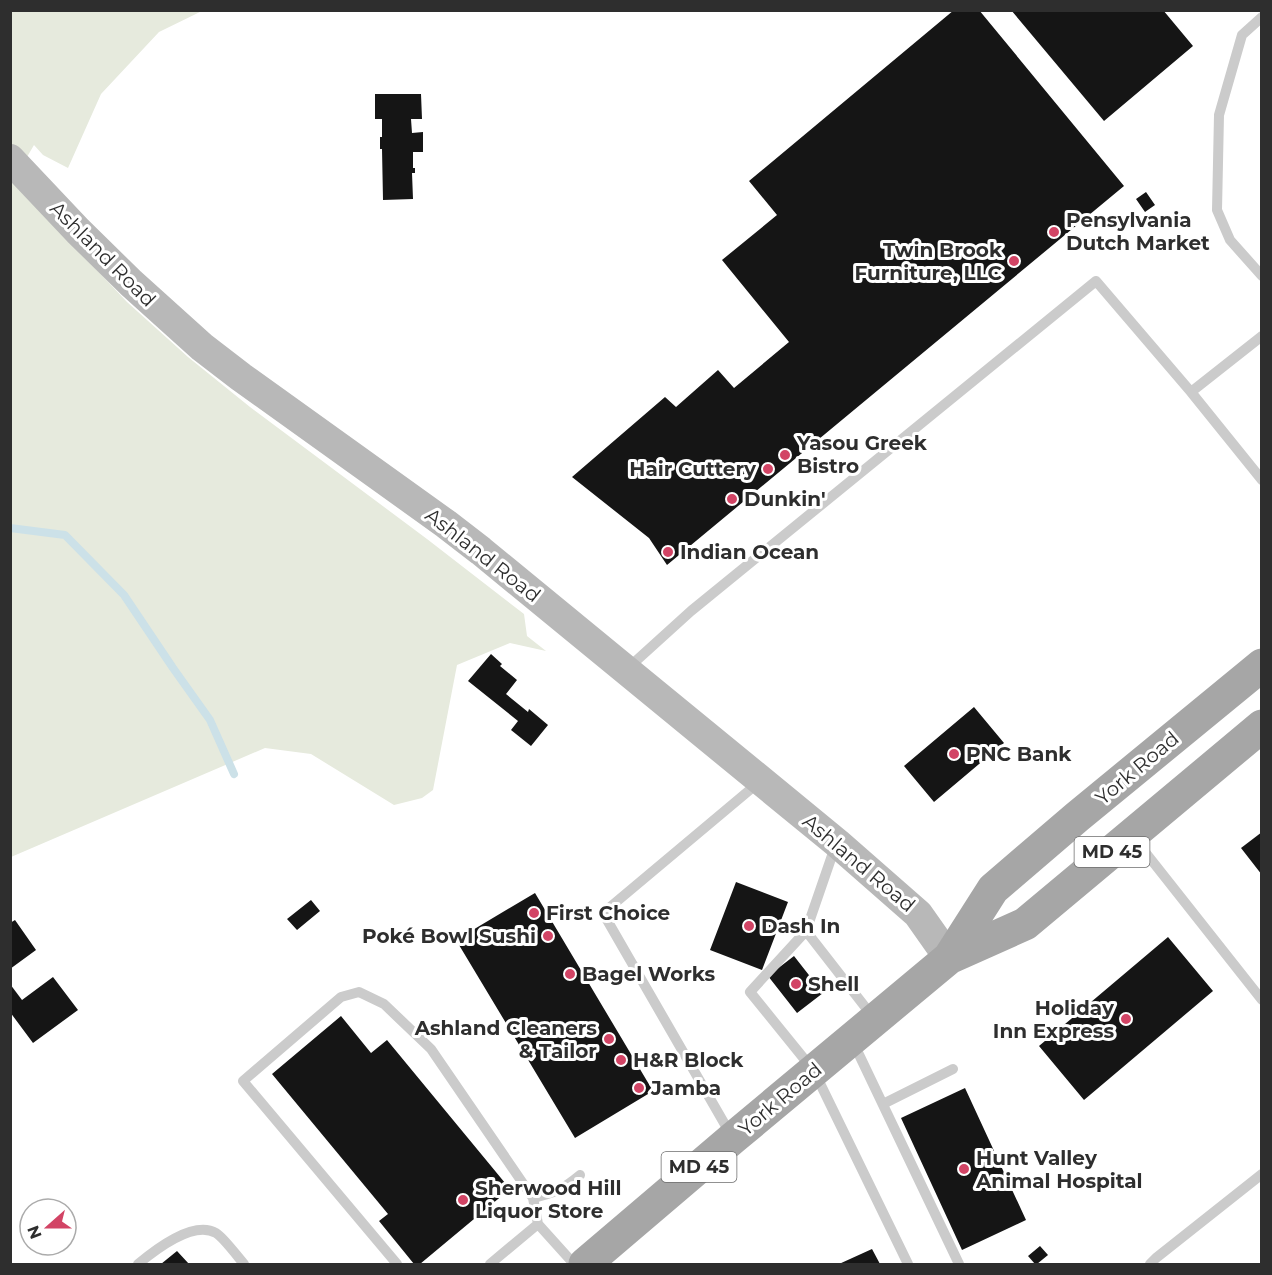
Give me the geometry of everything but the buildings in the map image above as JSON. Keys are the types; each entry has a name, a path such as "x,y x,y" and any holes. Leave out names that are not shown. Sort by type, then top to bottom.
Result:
{"main road":[{"name":"Ashland Road","path":"10,159 93,246 202,347 481,551 837,843 918,914 949,958"},
{"name":"York Road","path":"949,958 993,889 1262,665"},
{"name":"York Road","path":"585,1264 949,958 1025,924 1262,726"}],"lane":[{"path":"1262,17 1242,35 1219,115 1217,210 1230,240 1262,276"},
{"path":"626,670 691,611 1096,281 1191,392 1262,480"},
{"path":"1191,392 1262,336"},
{"path":"733,1138 603,913 760,780"},
{"path":"1132,835 1262,1000"},
{"path":"837,843 806,931 750,992 813,1071 908,1264"},
{"path":"806,931 864,1029 883,1104 959,1264"},
{"path":"397,1264 243,1081 341,997 360,992 384,1004 432,1049 533,1198 538,1224 574,1264"},
{"path":"883,1104 953,1069"},
{"path":"533,1198 552,1194 567,1186 580,1174"},
{"path":"1150,1264 1262,1174"},
{"path":"490,1264 538,1224"},
{"path":"138,1264 174,1238 205,1230 217,1233 244,1264"}],"shaded area":[{"path":"11,11 202,11 159,32 101,94 68,168 43,155 34,145 13,181 127,302 188,357 250,407 524,614 527,636 546,651 510,643 457,665 433,790 422,798 394,805 311,754 265,748 11,857"}],"waterway":[{"path":"10,528 65,535 124,595 210,720 234,774"}],"place":[{"name":"Pensylvania Dutch Market","path":"1054,232"},
{"name":"Twin Brook Furniture, LLC","path":"1014,261"},
{"name":"Yasou Greek Bistro","path":"785,455"},
{"name":"Hair Cuttery","path":"768,469"},
{"name":"Dunkin'","path":"732,499"},
{"name":"Indian Ocean","path":"668,552"},
{"name":"PNC Bank","path":"954,754"},
{"name":"First Choice","path":"534,913"},
{"name":"Dash In","path":"749,926"},
{"name":"Poké Bowl Sushi","path":"548,936"},
{"name":"Bagel Works","path":"570,974"},
{"name":"Shell","path":"796,984"},
{"name":"Holiday Inn Express","path":"1126,1019"},
{"name":"Ashland Cleaners & Tailor","path":"609,1039"},
{"name":"H&R Block","path":"621,1060"},
{"name":"Jamba","path":"639,1088"},
{"name":"Hunt Valley Animal Hospital","path":"964,1169"},
{"name":"Sherwood Hill Liquor Store","path":"463,1200"}]}
